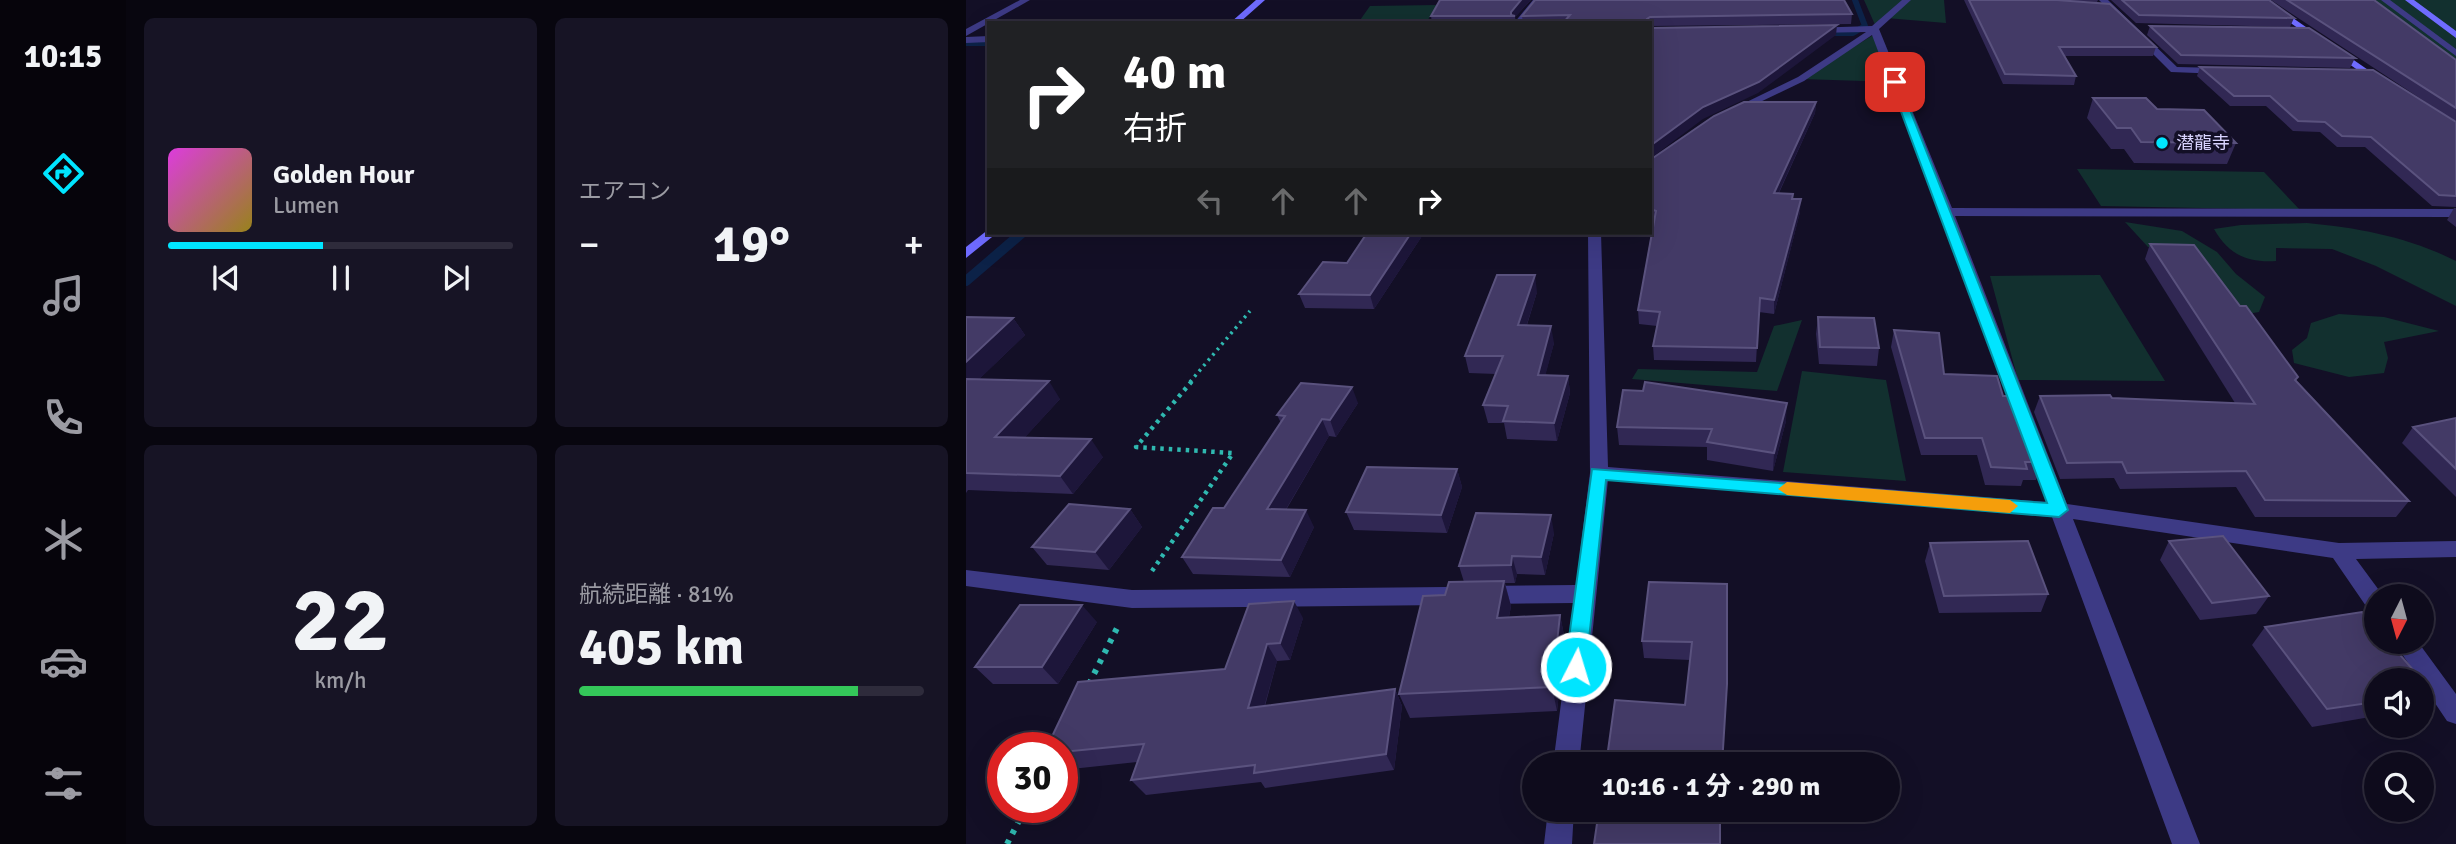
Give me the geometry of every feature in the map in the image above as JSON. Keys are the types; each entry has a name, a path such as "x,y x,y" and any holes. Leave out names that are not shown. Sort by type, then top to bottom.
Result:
{"main road":[{"path":"1236,21 1261,0"},
{"path":"2262,0 2390,88"},
{"path":"2409,0 2456,35"},
{"path":"966,254 988,235"}],"street":[{"path":"988,21 1026,0"},
{"path":"1520,21 1537,0"},
{"path":"1721,117 1801,79 1874,29 1907,0"},
{"path":"2385,0 2456,53"},
{"path":"2101,4 2110,8 2174,70 2230,71"},
{"path":"966,33 987,21"},
{"path":"1804,30 1874,29"},
{"path":"1874,29 1947,212 2186,844"},
{"path":"2132,29 2146,29"},
{"path":"2294,32 2308,33"},
{"path":"966,40 987,39"},
{"path":"2341,73 2369,74"},
{"path":"1947,212 2456,213"},
{"path":"1567,752 1598,473 1594,235"},
{"path":"1598,473 2059,510 2339,551 2456,549"},
{"path":"2339,551 2364,586"},
{"path":"966,578 1132,599 1583,594"},
{"path":"2414,654 2456,713"},
{"path":"1558,844 1560,822"}],"path":[{"path":"1088,686 1132,599 1233,453 1136,447 1250,311"},
{"path":"1007,844 1018,823"}],"green space":[{"path":"1864,0 1944,0 1946,23 1886,18 1876,27"},
{"path":"2371,0 2456,0 2456,64"},
{"path":"1437,5 1427,21 1359,21 1370,6"},
{"path":"1875,34 1895,82 1801,79"},
{"path":"2077,169 2264,172 2300,210 2101,206"},
{"path":"2125,222 2182,231 2217,252 2236,274 2265,297 2259,312 2236,316 2191,257 2148,247"},
{"path":"2307,223 2383,235 2456,261 2456,306 2376,266 2332,249 2276,248 2276,261 2247,258 2232,251 2214,229 2241,225"},
{"path":"2100,275 2165,381 2018,380 1990,276"},
{"path":"2339,314 2384,317 2439,331 2384,342 2388,358 2384,373 2349,377 2294,363 2292,350 2307,338 2311,323"},
{"path":"1802,320 1777,391 1632,379 1638,369 1757,372 1774,326"},
{"path":"1802,371 1886,380 1906,481 1783,472"}],"building":[{"path":"1440,0 1521,0 1511,12 1511,15 1515,16 1431,16"},
{"path":"1535,0 1844,0 1852,14 1650,17 1648,21 1565,21 1570,15 1522,16"},
{"path":"1969,0 2057,0 2110,4 2156,47 2059,47 2076,76 2005,74"},
{"path":"2122,0 2269,0 2294,18 2139,15"},
{"path":"2287,0 2374,0 2456,60 2456,108"},
{"path":"1837,25 1759,82 1703,107 1652,145 1652,28"},
{"path":"2150,26 2309,28 2355,58 2181,55"},
{"path":"2200,67 2373,70 2456,122 2456,196 2439,195 2371,137 2342,136 2325,122 2298,121 2270,96 2234,96"},
{"path":"2093,98 2146,98 2157,109 2204,110 2236,143 2141,142 2131,128 2117,128"},
{"path":"1744,102 1816,102 1774,193 1793,194 1792,199 1801,199 1774,300 1760,298 1757,348 1653,346 1660,312 1638,310 1656,211 1652,210 1652,159 1714,116"},
{"path":"1366,235 1410,235 1370,295 1299,294 1323,262 1347,263"},
{"path":"2150,244 2194,245 2240,306 2246,306 2298,377 2295,380 2409,501 2265,500 2246,471 2127,473 2122,462 2067,463 2040,396 2110,395 2112,398 2255,404"},
{"path":"1497,275 1535,275 1518,325 1551,326 1538,375 1568,376 1554,423 1503,421 1508,406 1483,405 1503,356 1465,356"},
{"path":"966,317 1013,318 966,362"},
{"path":"1818,317 1874,318 1879,348 1820,347"},
{"path":"1894,330 1939,333 1944,374 1997,376 2003,396 2016,396 2042,462 2025,462 2027,469 1991,467 1982,438 1925,438"},
{"path":"966,379 1049,381 995,437 1091,439 1060,476 966,473"},
{"path":"1645,382 1787,403 1774,453 1707,442 1712,429 1617,427 1623,390 1643,391"},
{"path":"1301,383 1352,387 1330,420 1322,419 1267,509 1306,510 1281,560 1182,557 1213,508 1224,508 1285,416 1277,415"},
{"path":"2456,418 2456,469 2413,427"},
{"path":"1367,467 1457,469 1441,515 1346,512"},
{"path":"1069,504 1130,509 1095,552 1032,547"},
{"path":"1476,513 1551,515 1541,557 1512,556 1511,565 1459,566"},
{"path":"2223,536 2269,596 2212,603 2169,541"},
{"path":"2028,541 2048,594 1944,596 1930,543"},
{"path":"1504,581 1497,618 1560,615 1552,687 1399,694 1423,596 1445,595 1449,582"},
{"path":"1649,582 1727,584 1727,684 1723,752 1608,752 1615,700 1685,705 1692,642 1642,641"},
{"path":"1294,601 1280,643 1267,644 1248,708 1395,689 1386,754 1254,773 1255,765 1131,780 1144,744 1078,750 1078,732 1054,732 1078,682 1225,669 1249,604"},
{"path":"1020,605 1082,605 1042,667 975,667"},
{"path":"2362,612 2364,654 2399,654 2411,668 2364,668 2364,704 2327,709 2265,627"},
{"path":"1597,822 1720,822 1720,844 1594,844"}],"waterway":[{"path":"1822,33 1853,33 1865,26 1855,0"},
{"path":"966,43 987,43"},
{"path":"966,281 1020,235"}],"slow traffic":[{"path":"1787,489 2010,506"}],"place":[{"name":"潜龍寺","path":"2162,143"}],"route":[{"path":"1576,667 1598,473 2059,510 1895,82"}]}
